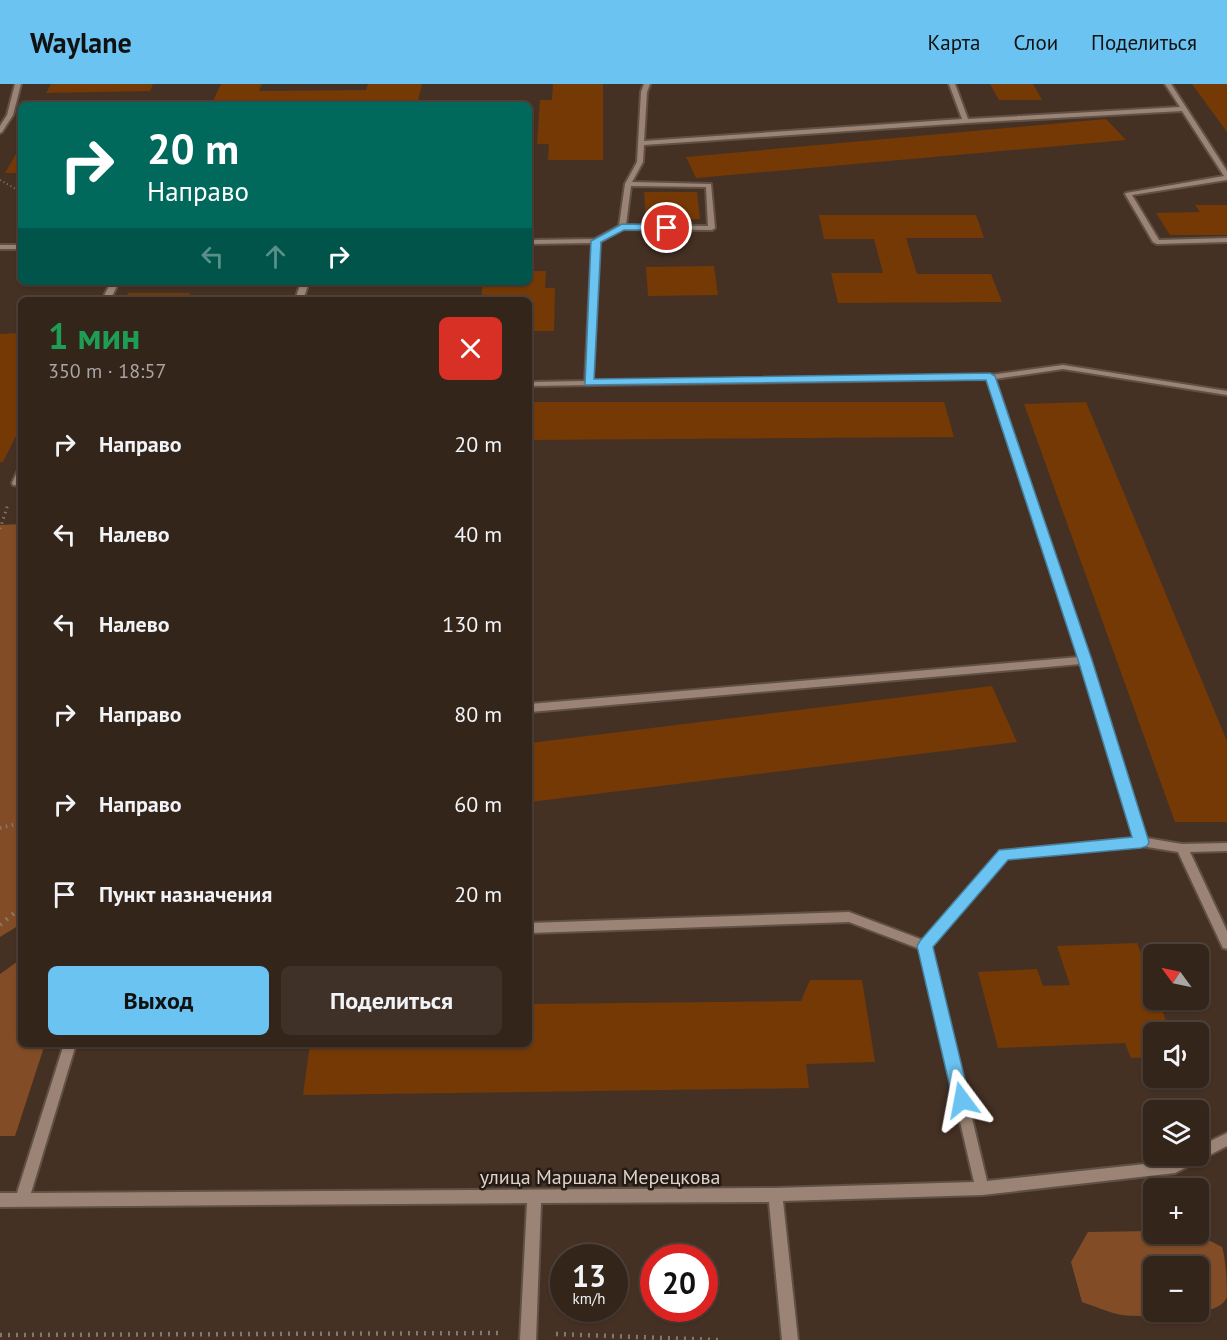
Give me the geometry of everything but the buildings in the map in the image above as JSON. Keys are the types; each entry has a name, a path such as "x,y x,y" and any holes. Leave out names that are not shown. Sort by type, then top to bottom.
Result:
{"street":[{"path":"0,131 10,115 18,84"},
{"path":"622,227 628,184 640,162 644,92 647,84"},
{"path":"952,84 966,121"},
{"path":"1168,84 1227,177 1128,194 1157,242 1227,240"},
{"path":"642,142 1185,109"},
{"path":"532,242 596,241 622,227 712,228 708,184 628,184"},
{"path":"589,383 596,241"},
{"path":"0,247 18,247"},
{"path":"532,384 990,376 1063,367 1227,393"},
{"path":"990,376 1085,660 1141,842"},
{"path":"532,708 1085,660"},
{"path":"925,946 1004,854 1141,842 1182,848 1227,847"},
{"path":"1182,848 1227,944"},
{"path":"532,928 849,917 925,946"},
{"path":"925,946 982,1188"},
{"path":"22,1200 69,1047"},
{"name":"улица Маршала Мерецкова","path":"1209,1148 1227,1138"},
{"name":"улица Маршала Мерецкова","path":"0,1200 775,1195 982,1188 1177,1166"},
{"path":"775,1195 790,1340"},
{"path":"528,1336 534,1197"}],"path":[{"path":"0,180 18,190"},
{"path":"0,828 18,824"},
{"path":"0,925 18,910"},
{"path":"0,1335 528,1336 718,1340"}],"shaded area":[{"path":"18,524 18,926 0,937 0,525"},
{"path":"18,961 18,1047 44,1047 15,1136 0,1136 0,974"},
{"path":"1143,1231 1143,1244 1209,1244 1209,1240 1222,1247 1227,1297 1221,1304 1209,1310 1209,1256 1143,1256 1143,1316 1122,1315 1082,1302 1071,1262 1088,1232"}],"route":[{"path":"667,228 622,227 596,241 589,383 990,376 1085,660 1141,842 1004,854 925,946 962,1100"}]}
